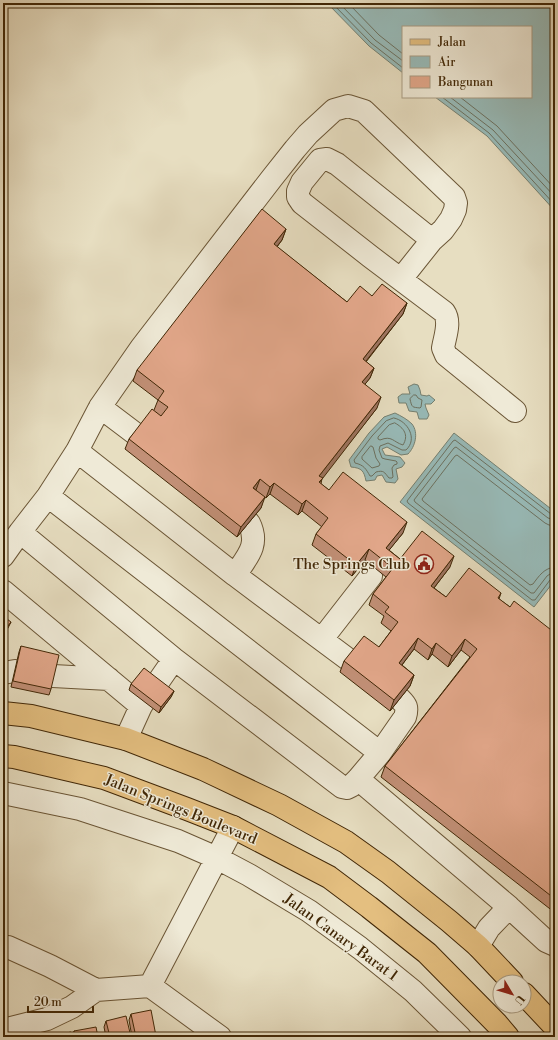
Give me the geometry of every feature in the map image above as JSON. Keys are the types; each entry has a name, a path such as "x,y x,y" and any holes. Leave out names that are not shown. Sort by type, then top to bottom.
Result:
{"main road":[{"path":"3,713 31,716 126,739 210,773 279,805 346,842 388,872 478,946 504,974"},
{"name":"Jalan Springs Boulevard","path":"3,756 14,757 104,778 233,827 328,877 370,906 427,953 508,1037"},
{"path":"532,1003 555,1027"}],"street":[{"path":"3,556 48,496 77,452 100,407 141,348 267,184 308,134 334,110 348,106 364,111 454,197 456,210 451,219 401,279"},
{"path":"432,240 337,164 327,159 320,160 302,182 298,191 298,197 302,203 439,307 447,316 448,322 442,348 446,355 514,411"},
{"path":"100,407 136,435"},
{"path":"77,452 235,575 349,660"},
{"path":"48,496 380,753"},
{"path":"235,575 250,552 254,538 249,522"},
{"path":"20,532 174,659 342,787 347,788 358,779 380,753 406,717 408,710 400,698"},
{"path":"322,639 371,576"},
{"path":"3,591 109,679 147,697"},
{"path":"126,739 147,697 174,659"},
{"path":"53,676 109,679"},
{"path":"358,779 509,907 546,941 555,945"},
{"name":"Jalan Canary Barat 1","path":"3,793 80,809 178,841 217,858 249,875 309,911 360,948 413,991 460,1037"},
{"path":"150,986 233,827"},
{"path":"478,946 489,928 509,907"},
{"path":"3,946 50,966 96,990"},
{"path":"3,1030 47,1019 72,1007 96,990 150,986 220,1037"}],"water":[{"path":"327,3 555,3 555,211 487,136 436,98 532,98 532,26 402,26 402,72 369,46"},
{"path":"414,384 418,385 421,395 429,395 435,400 431,404 425,404 429,415 427,419 419,419 417,412 409,411 406,403 399,403 398,397 402,394 410,394 408,387"},
{"path":"395,413 402,416 412,424 416,436 413,448 408,454 401,455 387,447 382,449 385,455 400,457 405,463 402,467 396,469 398,479 395,483 386,482 382,475 377,476 375,480 366,481 362,471 358,468 351,467 349,460 369,433 384,417"},
{"path":"454,433 555,512 555,580 534,607 400,502"}],"building":[{"name":"The Springs Club","path":"262,209 286,229 274,244 347,302 360,286 372,296 382,284 407,303 363,359 374,368 362,382 381,397 319,476 323,478 319,482 329,490 343,472 407,522 386,548 400,559 422,531 454,556 431,586 446,597 469,568 501,593 498,598 510,607 514,601 555,633 555,899 385,766 477,649 465,639 452,656 436,643 432,649 418,638 399,663 414,675 394,700 344,661 364,636 379,647 398,622 385,612 389,607 373,594 393,568 369,549 356,565 316,534 328,518 306,500 302,504 274,483 270,487 260,479 253,488 265,497 241,527 129,439 152,409 161,416 168,407 158,400 164,391 137,370"},
{"path":"3,616 11,622 3,632"},
{"path":"21,646 59,655 51,689 13,681"},
{"path":"144,668 174,691 161,707 131,684"},
{"path":"151,1010 156,1036 136,1037 131,1014"},
{"path":"126,1016 131,1037 110,1037 106,1021"},
{"path":"96,1027 98,1037 75,1037 74,1031"},
{"path":"71,1032 72,1037 51,1037 51,1036"}],"place":[{"name":"The Springs Club","path":"424,564"}]}
